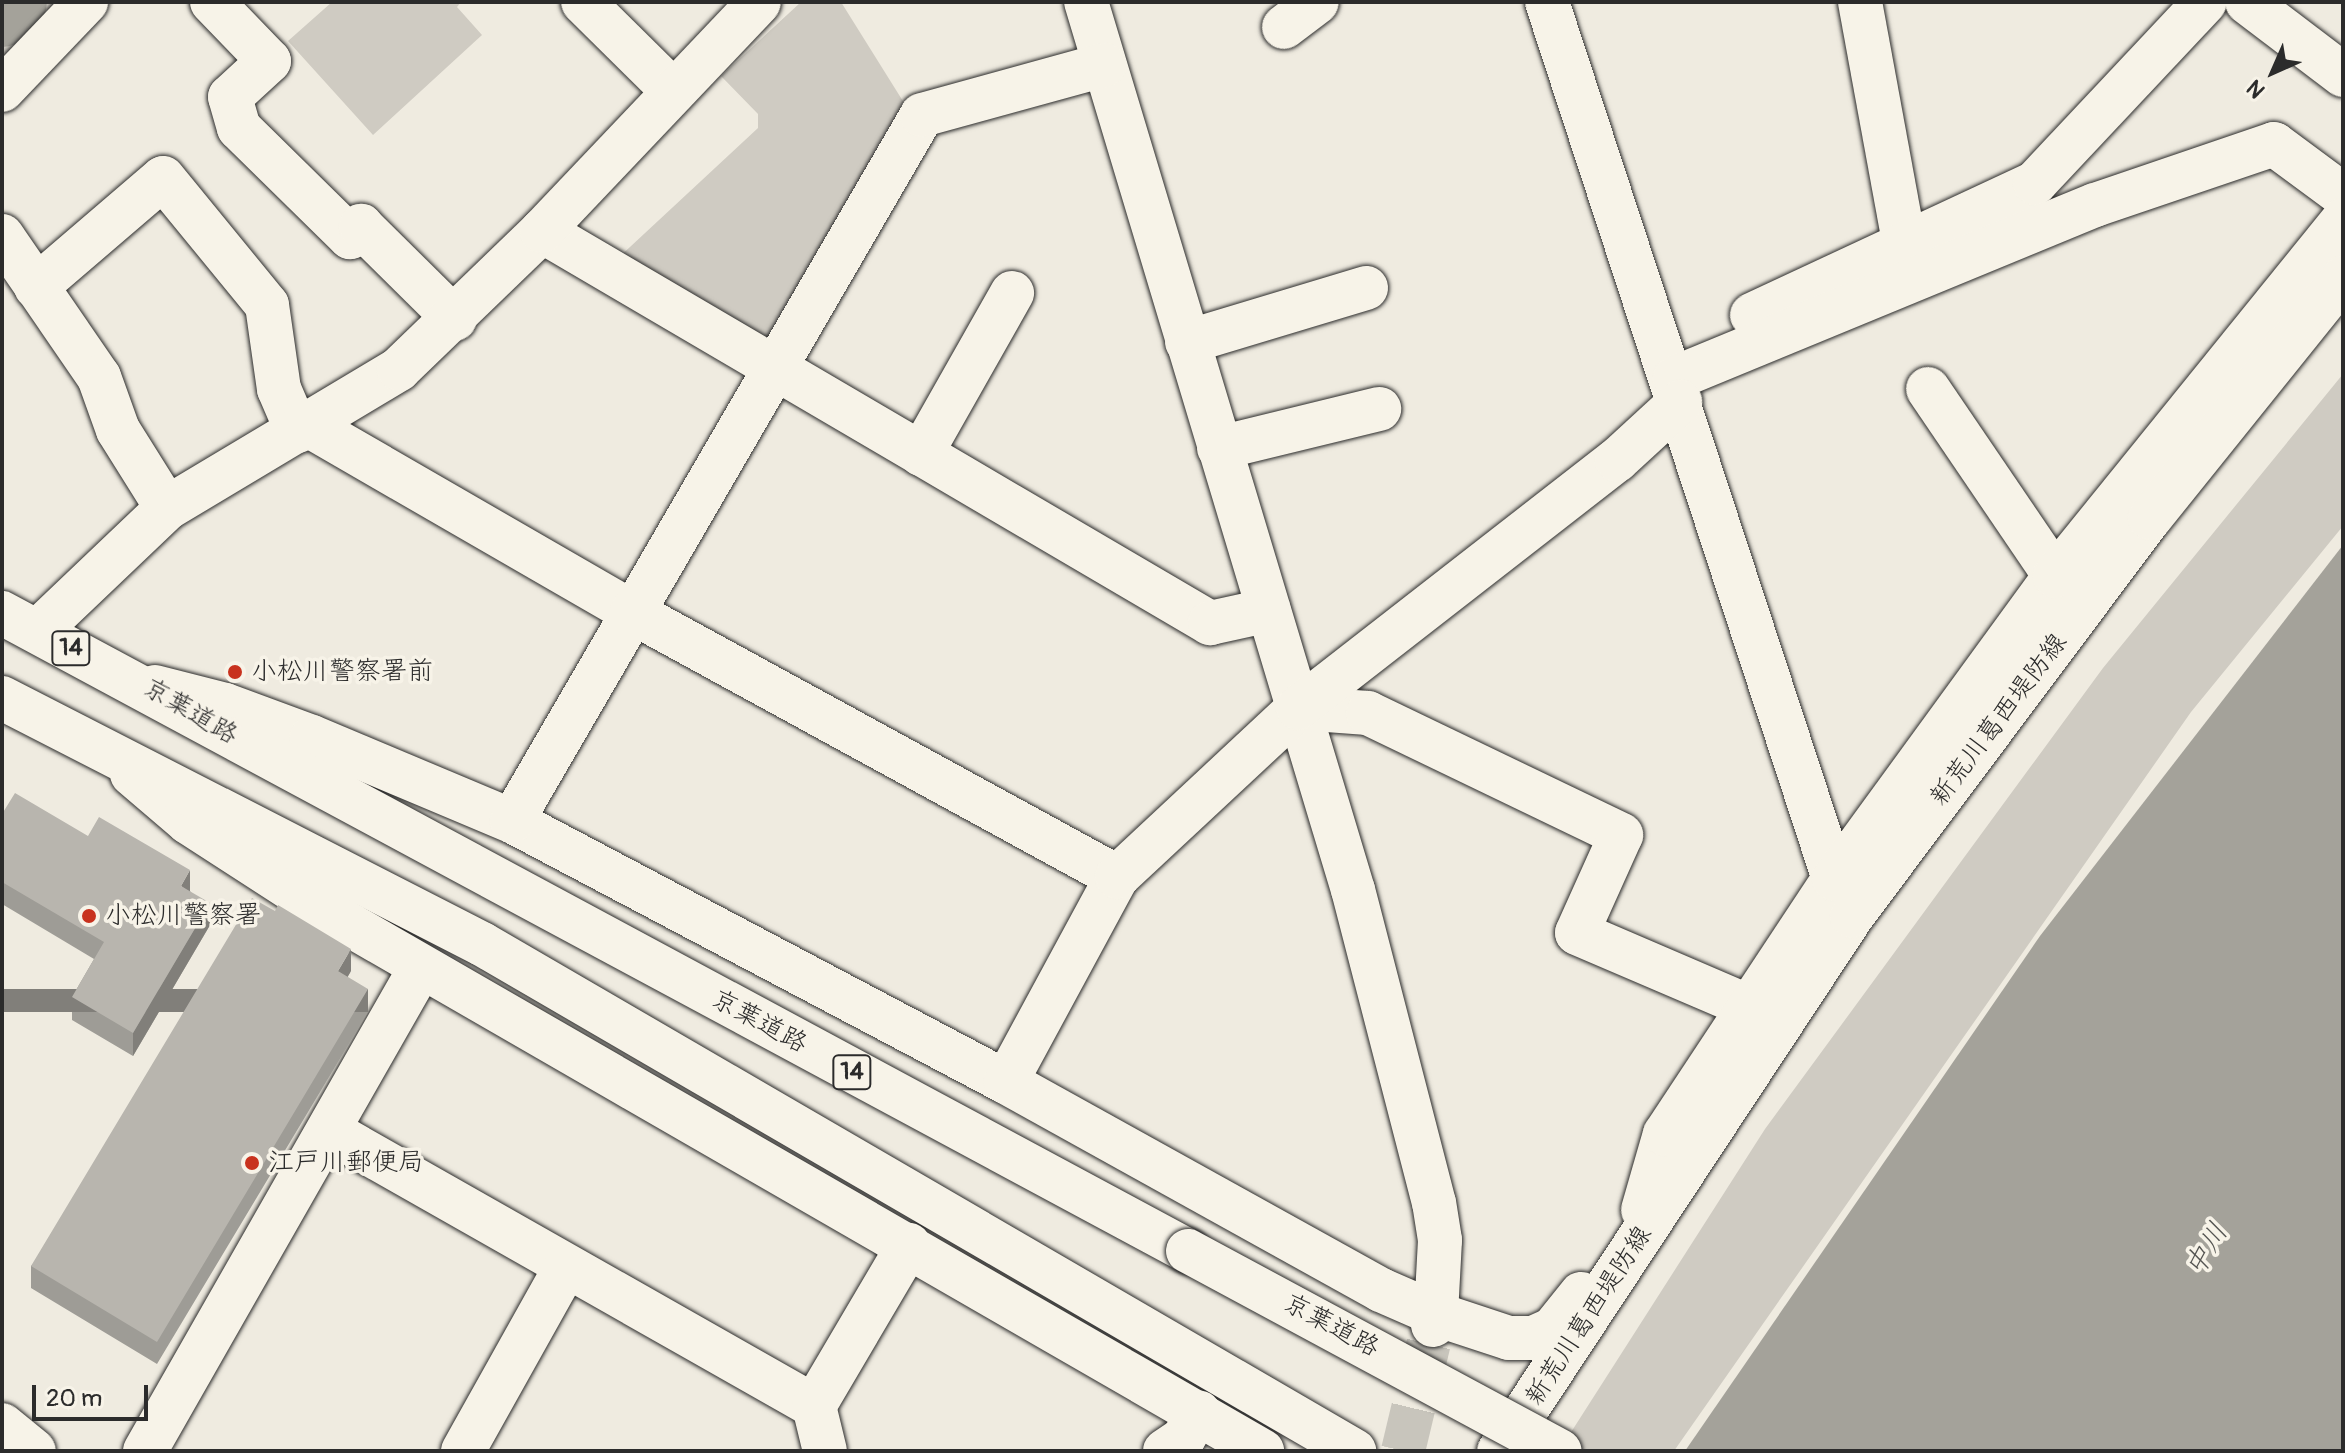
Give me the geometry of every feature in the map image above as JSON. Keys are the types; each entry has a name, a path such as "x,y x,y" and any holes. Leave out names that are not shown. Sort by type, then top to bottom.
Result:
{"main road":[{"path":"2,90 86,2"},
{"path":"212,2 269,61 230,97 239,128 350,237 361,226 455,319"},
{"path":"583,2 672,90"},
{"path":"20,622 167,508 399,369 455,319 542,231 672,90 759,2"},
{"path":"1086,2 1353,890 1434,1203 1440,1240 1434,1319"},
{"path":"1547,2 1673,378 1834,879"},
{"path":"1860,2 1905,247"},
{"path":"1006,1082 1117,877 1298,708 1617,460 1673,378 1905,247 2035,183 2205,2"},
{"path":"2247,2 2343,75"},
{"path":"512,821 632,612 777,371 922,115 1104,65"},
{"path":"1673,378 2095,205 2274,144 2343,195"},
{"path":"36,287 163,178 267,305 279,389 302,428 1117,877"},
{"path":"1643,1210 1665,1134 1834,879 2055,576 2343,220"},
{"path":"542,231 1210,623 1269,610"},
{"path":"2,236 99,377 118,430 167,508"},
{"name":"新荒川葛西堤防線","path":"1499,1451 1852,916 2150,518 2343,278"},
{"path":"1187,342 1366,288"},
{"path":"921,454 1012,293"},
{"path":"1928,389 2055,576"},
{"path":"1219,448 1379,409"},
{"name":"京葉道路","path":"20,622 141,684 475,871 1560,1451"},
{"name":"新荒川葛西堤防線","path":"141,684 225,705 512,821 1006,1082 1434,1319 1520,1340 1553,1329 1643,1210 1677,1180"},
{"path":"5,706 100,746 482,944 1140,1322 1354,1451"},
{"path":"1298,708 1368,713 1621,835 1577,933 1747,1006"},
{"path":"100,746 188,822 257,870 1262,1451"},
{"path":"145,1451 331,1132 421,967"},
{"path":"331,1132 814,1406"},
{"path":"825,1451 814,1406 909,1245"},
{"path":"463,1451 566,1267"},
{"path":"1165,1451 1183,1439 1199,1412"},
{"path":"2,1425 34,1451"}],"shaded area":[{"path":"2,2 65,2 2,66"},
{"path":"332,2 461,2 457,7 482,35 373,135 288,41"},
{"path":"801,2 841,2 906,106 776,337 756,344 616,260 758,128 758,114 721,76"},
{"path":"2343,374 2343,526 2191,712 1674,1451 1559,1451 1765,1129 2103,668"}],"water":[{"name":"中川","path":"2343,545 2343,1451 1685,1451 2040,936"}],"building":[{"path":"15,793 88,836 99,817 190,870 181,886 210,903 133,1033 72,997 104,942 2,882 2,814"},
{"path":"252,898 275,911 278,905 351,949 338,971 368,989 157,1342 31,1266"}],"waterway":[{"path":"2,12 12,2"}],"tunnel":[{"path":"1403,1451 1433,1325"}],"place":[{"name":"小松川警察署前","path":"235,672"},
{"name":"小松川警察署","path":"89,916"},
{"name":"江戸川郵便局","path":"252,1163"}]}
